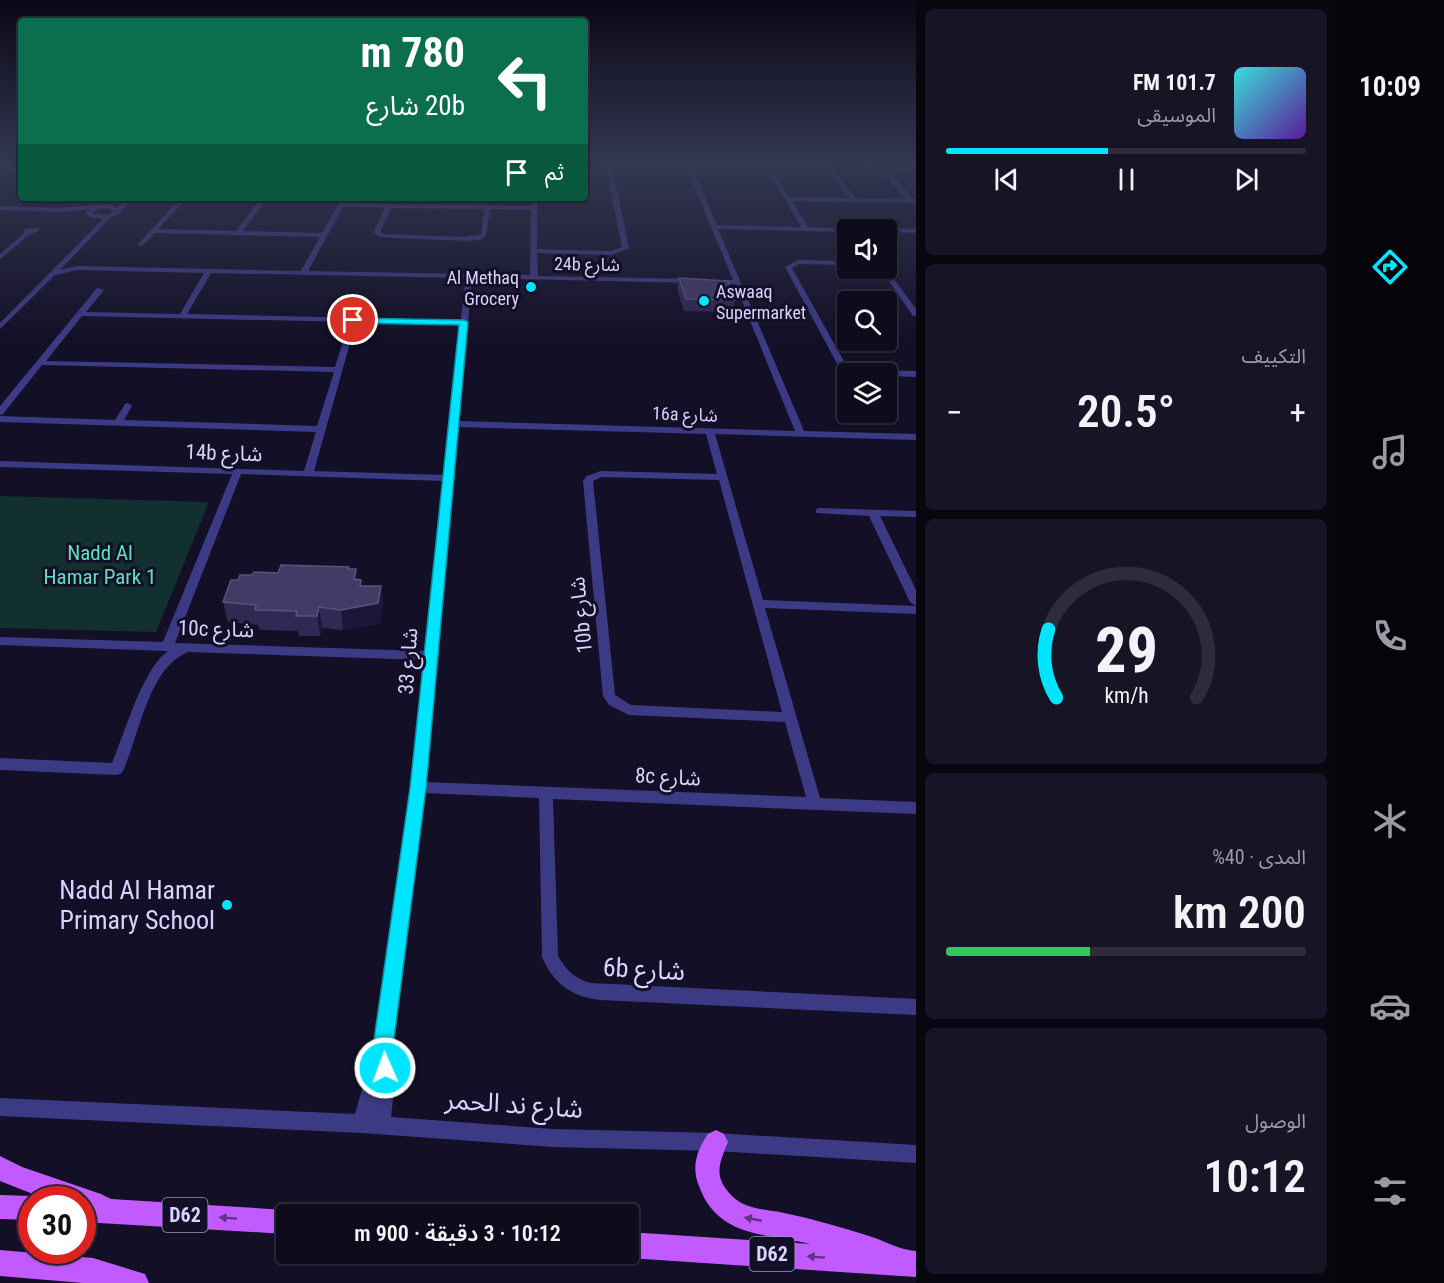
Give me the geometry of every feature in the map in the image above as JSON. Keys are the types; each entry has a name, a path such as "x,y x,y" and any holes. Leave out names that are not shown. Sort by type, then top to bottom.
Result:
{"main road":[{"path":"716,1143 707,1160 708,1179 719,1201 732,1213 740,1217 828,1235 913,1263"},
{"path":"0,1168 17,1177 115,1211"},
{"path":"0,1207 18,1208"},
{"name":"D62","path":"96,1210 276,1221"},
{"name":"D62","path":"639,1246 913,1263"},
{"path":"0,1263 93,1271 136,1283"}],"street":[{"path":"60,254 93,222"},
{"path":"0,327 103,222"},
{"path":"140,245 161,222"},
{"path":"238,233 246,222"},
{"path":"303,273 331,222"},
{"path":"382,222 377,232 381,236 465,239 479,238 484,235 485,222"},
{"path":"534,222 534,278"},
{"path":"535,251 612,253 626,248 621,222"},
{"path":"712,222 801,434"},
{"path":"801,222 805,228"},
{"path":"714,227 837,229"},
{"path":"897,230 916,231"},
{"path":"153,231 324,235"},
{"path":"0,257 26,235"},
{"path":"0,243 16,244"},
{"path":"837,263 798,262 788,267 843,367 857,372 916,374"},
{"name":"24b شارع","path":"61,263 77,268"},
{"name":"24b شارع","path":"50,274 77,268 737,282"},
{"path":"182,316 209,271"},
{"name":"شارع 33","path":"372,1124 385,1090 383,1047 428,705 430,656 469,277"},
{"path":"891,279 916,314"},
{"path":"0,412 100,290"},
{"path":"80,314 464,322"},
{"path":"308,474 353,320"},
{"path":"41,363 338,370"},
{"path":"118,423 128,406"},
{"path":"0,419 320,429"},
{"name":"16a شارع","path":"454,424 916,437"},
{"path":"710,432 815,804"},
{"name":"14b شارع","path":"0,464 448,478"},
{"path":"167,647 238,471"},
{"name":"10b شارع","path":"723,477 601,474 588,481 609,696 614,702 629,710 790,717"},
{"path":"820,511 916,514"},
{"path":"873,513 916,602"},
{"path":"758,604 916,610"},
{"name":"10c شارع","path":"0,641 430,656"},
{"path":"140,646 156,656 158,660 154,679"},
{"path":"0,764 117,768 154,679 167,658 187,648"},
{"name":"8c شارع","path":"418,788 916,808"},
{"name":"6b شارع","path":"546,792 550,957 557,972 569,983 584,991 916,1007"},
{"name":"شارع ند الحمر","path":"0,1107 372,1124 553,1138 716,1143 916,1154"}],"green space":[{"name":"Nadd Al Hamar Park 1","path":"0,496 209,502 156,632 0,628"}],"building":[{"path":"679,278 728,281 735,300 686,299"},
{"path":"281,565 356,569 354,579 361,580 360,586 381,586 378,603 341,610 319,607 317,616 296,616 297,611 255,610 256,605 223,602 231,580 238,580 240,575 252,575 254,572 278,573"}],"place":[{"name":"Al Methaq Grocery","path":"531,287"},
{"name":"Aswaaq Supermarket","path":"704,301"},
{"name":"Nadd Al Hamar Primary School","path":"227,905"}],"route":[{"path":"353,320 464,322 430,656 428,705 383,1047 385,1068"}]}
